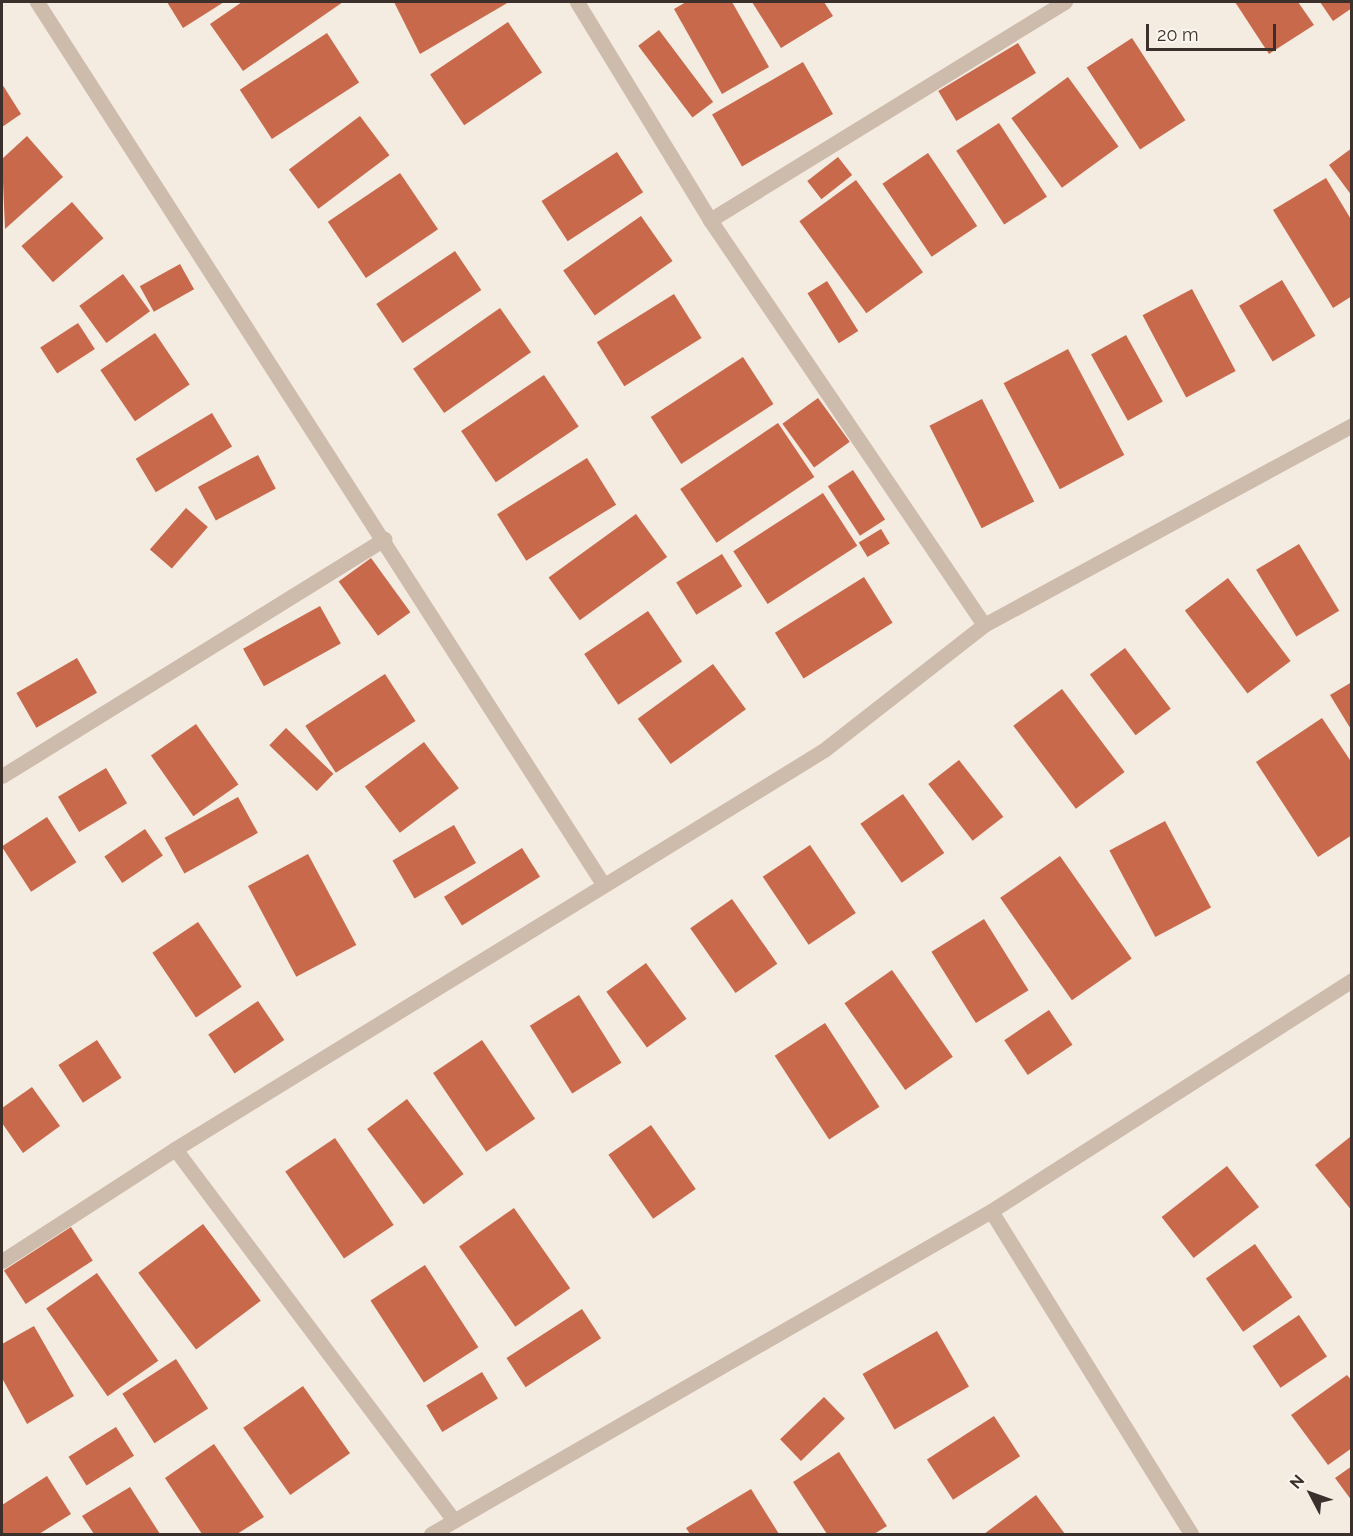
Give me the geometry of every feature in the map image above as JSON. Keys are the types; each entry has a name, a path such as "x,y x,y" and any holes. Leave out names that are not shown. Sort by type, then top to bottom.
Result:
{"street":[{"path":"37,2 174,223 384,539 603,884"},
{"path":"577,2 710,220 984,625"},
{"path":"710,220 1065,2"},
{"path":"2,1261 175,1149 824,750 984,625 1352,425"},
{"path":"2,776 384,539"},
{"path":"432,1534 991,1211 1352,980"},
{"path":"175,1149 454,1520"},
{"path":"991,1211 1191,1534"}],"building":[{"path":"167,2 224,2 183,28"},
{"path":"242,2 343,2 243,71 210,24"},
{"path":"394,2 509,2 420,54"},
{"path":"686,2 732,2 769,67 722,94 674,9"},
{"path":"752,2 824,2 833,16 781,48"},
{"path":"1235,2 1298,2 1314,25 1269,54"},
{"path":"1320,2 1352,2 1352,8 1333,21"},
{"path":"508,22 542,73 464,125 430,75"},
{"path":"659,30 713,102 692,118 638,46"},
{"path":"327,33 359,82 272,139 240,90"},
{"path":"1132,38 1185,120 1140,150 1087,67"},
{"path":"1018,43 1036,73 956,121 938,91"},
{"path":"803,62 833,114 742,166 712,114"},
{"path":"1068,77 1119,147 1062,188 1011,118"},
{"path":"2,84 21,114 2,127"},
{"path":"360,116 389,155 318,209 289,170"},
{"path":"999,123 1047,197 1004,225 956,151"},
{"path":"27,136 63,177 5,229 2,159"},
{"path":"1352,148 1352,196 1329,165"},
{"path":"617,152 643,192 568,241 542,201"},
{"path":"928,153 977,226 932,257 882,184"},
{"path":"838,157 852,175 821,199 807,181"},
{"path":"400,173 438,229 366,278 328,222"},
{"path":"1326,178 1352,221 1352,296 1333,308 1273,210"},
{"path":"856,180 923,272 866,313 799,221"},
{"path":"72,202 103,238 53,282 21,246"},
{"path":"641,216 673,261 595,316 563,270"},
{"path":"455,251 481,290 403,343 376,304"},
{"path":"180,264 194,289 154,312 140,286"},
{"path":"123,274 150,311 106,343 79,306"},
{"path":"1282,280 1315,336 1273,361 1239,306"},
{"path":"827,281 858,331 839,343 807,293"},
{"path":"1192,289 1236,371 1186,397 1143,315"},
{"path":"674,294 702,338 624,386 597,342"},
{"path":"500,308 531,352 444,413 413,369"},
{"path":"78,323 95,349 57,374 40,348"},
{"path":"155,333 190,384 135,421 100,370"},
{"path":"1126,335 1163,401 1128,421 1091,354"},
{"path":"1068,349 1124,455 1060,489 1004,383"},
{"path":"743,357 773,404 681,464 651,417"},
{"path":"544,375 579,426 496,482 461,431"},
{"path":"818,398 850,442 814,468 782,424"},
{"path":"982,399 1034,501 982,528 929,426"},
{"path":"212,413 232,446 156,492 136,459"},
{"path":"778,423 814,477 717,543 680,489"},
{"path":"258,455 276,489 216,520 198,487"},
{"path":"587,458 616,505 526,561 497,514"},
{"path":"853,470 885,519 860,536 828,486"},
{"path":"823,493 857,546 768,604 733,551"},
{"path":"186,508 208,527 172,569 150,550"},
{"path":"636,514 667,557 580,620 549,577"},
{"path":"881,529 890,544 867,557 859,542"},
{"path":"1299,544 1339,611 1296,637 1256,570"},
{"path":"722,554 742,586 696,615 676,583"},
{"path":"371,558 410,612 378,636 339,582"},
{"path":"864,577 893,623 804,678 775,633"},
{"path":"1228,578 1291,661 1247,694 1185,610"},
{"path":"320,606 341,644 264,686 243,649"},
{"path":"648,611 682,662 618,705 584,654"},
{"path":"1125,648 1171,709 1136,735 1090,674"},
{"path":"77,658 97,693 36,728 16,693"},
{"path":"713,664 746,709 671,764 638,719"},
{"path":"385,674 415,721 336,773 305,726"},
{"path":"1352,682 1352,731 1330,695"},
{"path":"1062,689 1125,772 1076,809 1013,726"},
{"path":"1322,718 1352,763 1352,835 1318,857 1256,762"},
{"path":"196,724 238,785 193,816 151,756"},
{"path":"286,728 333,774 317,791 269,745"},
{"path":"424,742 459,788 400,833 365,787"},
{"path":"959,760 1003,817 973,841 928,784"},
{"path":"106,768 127,803 79,832 58,797"},
{"path":"903,794 944,853 902,883 860,824"},
{"path":"238,797 258,833 184,874 165,838"},
{"path":"47,817 76,862 31,892 2,846"},
{"path":"1165,821 1211,908 1155,937 1109,851"},
{"path":"454,825 476,863 415,899 393,860"},
{"path":"145,829 163,856 122,883 104,856"},
{"path":"810,845 856,913 809,945 763,877"},
{"path":"522,848 540,877 462,926 444,897"},
{"path":"308,854 356,945 296,977 248,886"},
{"path":"1060,856 1132,958 1072,1000 1000,898"},
{"path":"732,899 777,964 736,993 690,928"},
{"path":"984,919 1029,990 976,1023 931,952"},
{"path":"198,922 242,987 196,1017 152,953"},
{"path":"646,963 687,1019 647,1048 606,992"},
{"path":"892,970 953,1057 905,1090 844,1003"},
{"path":"579,995 621,1063 572,1094 530,1026"},
{"path":"258,1001 284,1040 235,1074 208,1035"},
{"path":"1049,1010 1072,1045 1028,1075 1004,1040"},
{"path":"825,1023 879,1107 829,1140 775,1056"},
{"path":"97,1040 122,1078 83,1103 58,1065"},
{"path":"482,1040 535,1119 486,1152 433,1073"},
{"path":"32,1087 60,1126 23,1153 2,1123 2,1108"},
{"path":"407,1099 464,1174 424,1204 367,1129"},
{"path":"651,1125 696,1189 653,1219 608,1155"},
{"path":"1350,1137 1352,1139 1352,1211 1315,1165"},
{"path":"335,1138 394,1225 344,1259 285,1172"},
{"path":"1227,1166 1259,1207 1194,1258 1162,1217"},
{"path":"514,1208 570,1288 515,1327 459,1246"},
{"path":"203,1224 261,1301 196,1349 138,1273"},
{"path":"71,1227 93,1261 26,1304 4,1271"},
{"path":"1255,1244 1292,1297 1243,1332 1206,1278"},
{"path":"425,1265 478,1347 424,1383 370,1300"},
{"path":"97,1273 158,1361 108,1396 46,1309"},
{"path":"582,1309 601,1338 526,1387 507,1358"},
{"path":"1299,1315 1327,1356 1281,1388 1253,1346"},
{"path":"34,1326 74,1396 27,1424 2,1378 2,1344"},
{"path":"937,1331 969,1386 895,1429 863,1374"},
{"path":"176,1359 208,1408 154,1443 122,1394"},
{"path":"482,1372 498,1399 442,1432 426,1405"},
{"path":"1347,1375 1352,1381 1352,1448 1328,1465 1291,1415"},
{"path":"303,1386 350,1453 290,1495 243,1428"},
{"path":"824,1397 845,1419 801,1461 780,1439"},
{"path":"994,1416 1020,1456 953,1500 927,1460"},
{"path":"116,1427 134,1456 87,1486 69,1457"},
{"path":"214,1444 264,1517 237,1534 202,1534 165,1478"},
{"path":"839,1452 887,1526 874,1534 827,1534 793,1482"},
{"path":"1352,1466 1352,1501 1335,1478"},
{"path":"47,1476 71,1514 39,1534 2,1534 2,1505"},
{"path":"130,1487 160,1534 94,1534 82,1516"},
{"path":"751,1489 779,1534 690,1534 686,1528"},
{"path":"1036,1495 1065,1534 984,1534"}]}
